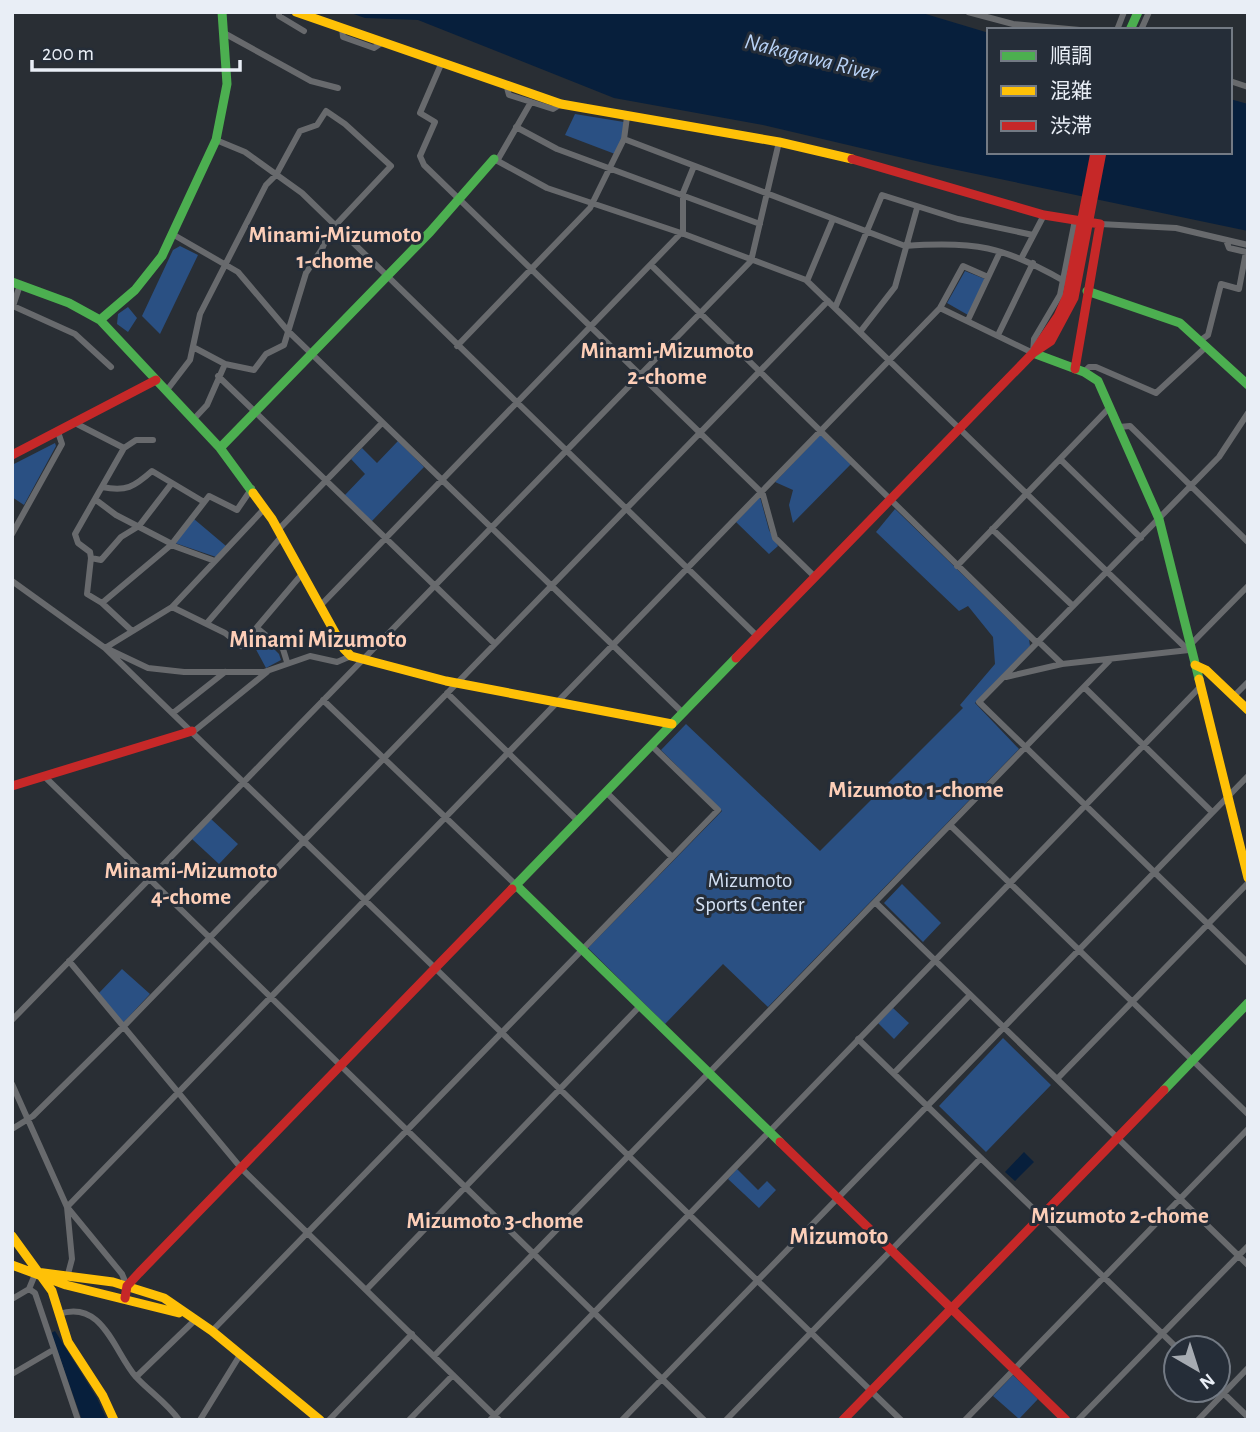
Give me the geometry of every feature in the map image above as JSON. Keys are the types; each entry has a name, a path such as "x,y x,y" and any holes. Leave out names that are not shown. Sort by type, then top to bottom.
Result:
{"street":[{"path":"100,320 147,277 174,235 216,140 227,84 222,12"},
{"path":"279,12 279,16 304,31"},
{"path":"296,12 561,104 779,142 880,166 1044,215 1100,224 1176,228 1248,245"},
{"path":"968,12 1013,24 1058,28"},
{"path":"1124,28 1131,12"},
{"path":"1131,28 1138,12"},
{"path":"1142,28 1149,12"},
{"path":"223,33 311,81 338,88"},
{"path":"442,62 420,113 435,122 419,156 424,165 762,491 775,538 815,577"},
{"path":"506,84 509,95 553,109 561,104"},
{"path":"220,448 495,160 531,102"},
{"path":"167,390 190,360 193,346 200,314 228,265 266,185 276,175 300,131 317,125 326,111 391,166 333,226 306,273 284,345 269,352 254,370 225,364 193,346"},
{"path":"457,346 592,205 624,139 626,117"},
{"path":"516,127 540,142 683,193 760,224"},
{"path":"624,139 905,246 954,242 1000,251 1022,257 1071,283"},
{"path":"216,140 245,152 302,193 757,636"},
{"path":"12,1020 751,261 779,142"},
{"path":"1033,353 1034,339 1071,283 1095,154"},
{"path":"127,1286 959,428 1033,353 1051,341 1059,329 1102,154"},
{"path":"495,160 547,188 682,233 807,281 1107,572 1190,648"},
{"path":"320,606 682,233 683,193 694,166"},
{"path":"835,308 882,195 916,208 1034,235"},
{"path":"860,332 890,296 916,208"},
{"path":"1022,257 1044,215"},
{"path":"807,281 833,219"},
{"path":"1071,283 1075,220"},
{"path":"1079,370 1087,291 1100,224"},
{"path":"174,235 228,265 251,285 288,331 683,713"},
{"path":"1079,370 1096,366 1156,393 1204,343 1221,284 1239,289 1247,252 1229,248 1226,240"},
{"path":"968,320 1000,251"},
{"path":"998,335 1032,262"},
{"path":"651,265 889,500 1062,664"},
{"path":"68,1274 72,1259 67,1207 940,309 963,266 988,277"},
{"path":"111,367 75,334 13,306 16,283 69,303 100,320 220,448 265,508 344,649 351,656"},
{"path":"1087,291 1180,323 1248,384"},
{"path":"12,1129 28,1119 123,1027 828,301"},
{"path":"940,309 1033,353 1079,370 1098,381 1122,425 1159,519 1228,796 1243,844 1248,881 1057,1079"},
{"path":"193,419 206,405 225,364"},
{"path":"218,376 494,643"},
{"path":"12,455 156,380"},
{"path":"957,566 1111,407"},
{"path":"1248,413 1219,457 979,702 1248,963"},
{"path":"75,423 124,449"},
{"path":"207,623 326,480 382,423"},
{"path":"1122,425 1191,486 1248,542"},
{"path":"12,534 62,444 58,432"},
{"path":"132,631 87,591 90,552 75,539 124,449 136,440 153,440"},
{"path":"1060,459 1141,538"},
{"path":"102,487 120,491 138,483 152,471 204,502"},
{"path":"91,558 101,560 121,537 139,527 172,483"},
{"path":"102,603 171,545 209,496 237,510 251,488"},
{"path":"96,500 171,545 215,561"},
{"path":"105,648 172,607 265,508"},
{"path":"992,529 1073,606"},
{"path":"172,607 207,623 241,646 302,574"},
{"path":"12,582 105,648 901,1420"},
{"path":"1004,677 1062,664 1190,648 1248,586"},
{"path":"257,628 283,649 287,662"},
{"path":"105,648 148,668 184,672 264,672 310,656 337,662 351,656 457,683 559,701 643,721 672,724"},
{"path":"434,1356 1110,660"},
{"path":"1195,665 1206,670 1248,709"},
{"path":"12,786 193,732 272,669"},
{"path":"173,713 226,670"},
{"path":"1234,696 1248,682"},
{"path":"1084,687 1212,812"},
{"path":"69,961 241,1168 494,1418 593,1312 1200,687"},
{"path":"447,693 578,821"},
{"path":"323,700 1066,1420"},
{"path":"212,1331 718,810 651,745"},
{"path":"44,776 704,1420"},
{"path":"622,1420 1248,776"},
{"path":"606,792 672,857"},
{"path":"950,825 1248,1114"},
{"path":"874,902 1248,1265"},
{"path":"894,1073 970,995"},
{"path":"843,1420 1248,1003"},
{"path":"366,1290 640,1006"},
{"path":"858,1039 1163,1334 1248,1246"},
{"path":"12,1084 67,1207 122,1274 127,1286 125,1298"},
{"path":"965,1420 1248,1129"},
{"path":"726,1420 981,1158"},
{"path":"13,1240 52,1291 68,1342 105,1398 114,1420"},
{"path":"12,1265 65,1285 160,1306 195,1320"},
{"path":"36,1272 68,1274 127,1286 164,1298 212,1331 320,1420"},
{"path":"12,1299 29,1289 36,1272"},
{"path":"29,1289 35,1293 74,1418"},
{"path":"59,1314 85,1314 100,1321 136,1377 179,1420"},
{"path":"136,1377 195,1320"},
{"path":"329,1420 411,1334"},
{"path":"1079,1420 1162,1335"},
{"path":"12,1374 53,1350"},
{"path":"200,1420 240,1355"},
{"path":"1232,1382 1248,1368"},
{"path":"409,1420 453,1375"},
{"path":"1232,1402 1248,1417"},
{"path":"1198,1420 1211,1404"}],"green space":[{"path":"575,114 624,122 623,138 615,154 565,135"},
{"path":"180,246 198,255 160,334 142,316 173,250"},
{"path":"965,271 985,279 968,315 947,303"},
{"path":"128,307 137,318 128,332 117,324 118,314"},
{"path":"822,433 852,463 793,523 789,505 793,490 775,482"},
{"path":"398,441 424,467 371,522 344,496 365,474 351,459 362,448 377,463"},
{"path":"55,443 56,446 24,505 12,497 12,465"},
{"path":"760,497 769,530 778,546 769,554 736,522"},
{"name":"Mizumoto Sports Center","path":"895,509 1029,639 1030,646 975,703 1019,749 768,1007 723,964 665,1024 588,948 722,811 661,750 686,724 820,851 963,708 960,705 995,664 993,637 968,606 959,611 876,532"},
{"path":"194,519 226,546 216,557 175,543"},
{"path":"261,636 279,654 281,660 266,668 253,644"},
{"path":"211,819 238,844 219,864 192,839"},
{"path":"902,884 941,923 923,942 884,903"},
{"path":"122,969 150,994 123,1023 99,993"},
{"path":"893,1008 909,1023 894,1039 878,1023"},
{"path":"1003,1038 1051,1085 986,1152 939,1106"},
{"path":"737,1169 758,1190 767,1181 776,1190 759,1208 728,1179"},
{"path":"1013,1375 1038,1399 1019,1419 993,1396"}],"water":[{"name":"Nakagawa River","path":"348,12 919,12 987,32 987,154 1232,154 1232,100 1248,104 1248,231 933,165 763,125 614,98 418,20 365,18"},
{"path":"1024,1152 1034,1162 1015,1181 1005,1172"},
{"path":"55,1331 97,1398 107,1420 82,1420 51,1333"}],"traffic: fast":[{"path":"100,320 135,290 162,256 216,140 227,84 222,12"},
{"path":"1131,28 1138,12"},
{"path":"220,448 430,232 494,159"},
{"path":"12,282 69,303 100,320 220,448 253,493"},
{"path":"1087,291 1180,323 1248,385"},
{"path":"1033,353 1084,372 1098,381 1159,519 1199,679"},
{"path":"512,889 736,658"},
{"path":"516,885 780,1142"},
{"path":"1164,1090 1248,1003"}],"traffic: slow":[{"path":"296,12 561,104 779,142 852,159"},
{"path":"253,493 272,519 344,649 351,656 446,681 672,724"},
{"path":"1195,665 1206,670 1248,710"},
{"path":"1199,679 1248,878"},
{"path":"12,1236 52,1291 68,1342 103,1396 114,1420"},
{"path":"12,1265 66,1285 179,1313"},
{"path":"36,1272 113,1282 164,1298 212,1331 320,1420"}],"traffic: jam":[{"path":"1035,350 1058,316 1067,296 1095,154"},
{"path":"1033,353 1051,341 1074,298 1102,154"},
{"path":"852,159 1044,215 1100,224 1075,369"},
{"path":"736,658 1033,353"},
{"path":"12,455 156,380"},
{"path":"12,786 192,731"},
{"path":"125,1298 127,1286 139,1273 512,889"},
{"path":"843,1420 1164,1090"},
{"path":"780,1142 1066,1420"}],"district":[{"name":"Minami-Mizumoto 1-chome","path":"335,248"},
{"name":"Minami-Mizumoto 2-chome","path":"667,364"},
{"name":"Minami Mizumoto","path":"318,640"},
{"name":"Mizumoto 1-chome","path":"916,790"},
{"name":"Minami-Mizumoto 4-chome","path":"191,884"},
{"name":"Mizumoto 2-chome","path":"1120,1216"},
{"name":"Mizumoto 3-chome","path":"495,1221"},
{"name":"Mizumoto","path":"839,1237"}]}
